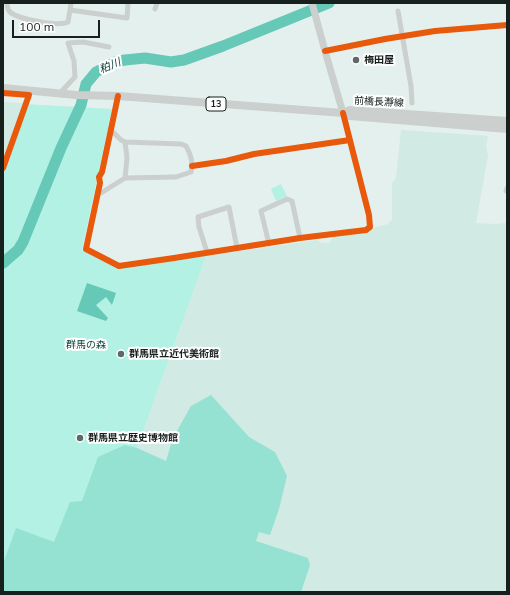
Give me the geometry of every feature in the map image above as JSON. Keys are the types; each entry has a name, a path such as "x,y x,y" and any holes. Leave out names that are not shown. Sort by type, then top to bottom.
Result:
{"main road":[{"path":"312,3 343,113"},
{"name":"前橋長瀞線","path":"3,88 89,96 118,96 343,113 350,116 507,129"},
{"name":"前橋長瀞線","path":"343,113 350,110 507,121"}],"street":[{"path":"7,3 7,8 11,13 35,21 62,24 68,22 71,3"},
{"path":"70,10 128,18 128,3"},
{"path":"398,11 411,86 412,104"},
{"path":"325,51 402,36 455,28 507,25"},
{"path":"60,93 75,77 74,61 68,43 83,42 110,47"},
{"path":"118,96 102,172 99,178 100,182 86,249 119,266 300,238 366,230 370,227 369,215 343,113"},
{"path":"98,192 101,193 126,178 176,177 191,172 191,156 186,146 181,144 125,142 110,129"},
{"path":"192,166 226,161 254,154 350,140"},
{"path":"125,142 127,158 126,178"},
{"path":"269,244 261,211 287,199 292,200 300,238"},
{"path":"207,252 198,227 198,217 229,207 237,248"}],"shaded area":[{"path":"3,102 23,103 3,159"},
{"path":"401,130 488,136 486,146 488,155 476,223 507,223 507,592 83,592 137,448 206,256 317,240 322,243 329,243 333,237 368,232 373,228 388,224 392,221 392,183 396,178"},
{"path":"87,283 116,293 112,305 106,297 96,305 108,318 106,321 77,311"},
{"path":"211,395 249,437 275,452 287,476 279,509 270,535 259,532 256,541 308,558 310,565 301,592 3,592 3,564 16,528 54,542 70,502 82,501 98,457 125,445 137,448 166,461 173,438 191,406"}],"green space":[{"name":"群馬の森","path":"24,104 112,109 82,250 118,268 206,256 137,448 82,592 3,592 3,162"},
{"path":"281,184 287,196 276,201 271,189"}],"waterway":[{"name":"粕川","path":"3,263 18,250 23,242 61,148 81,105 86,84 96,72 115,62 125,60 145,58 171,62 184,60 223,46 329,3"}],"cycle path":[{"path":"325,51 435,31 507,25"},
{"path":"3,93 29,95 3,168"},
{"path":"118,96 102,172 99,177 100,183 86,249 119,266 300,238 366,230 370,227 369,215 343,113"},
{"path":"192,166 226,161 254,154 350,140"}],"place":[{"name":"梅田屋","path":"356,60"},
{"name":"群馬県立近代美術館","path":"121,354"},
{"name":"群馬県立歴史博物館","path":"80,438"}]}
